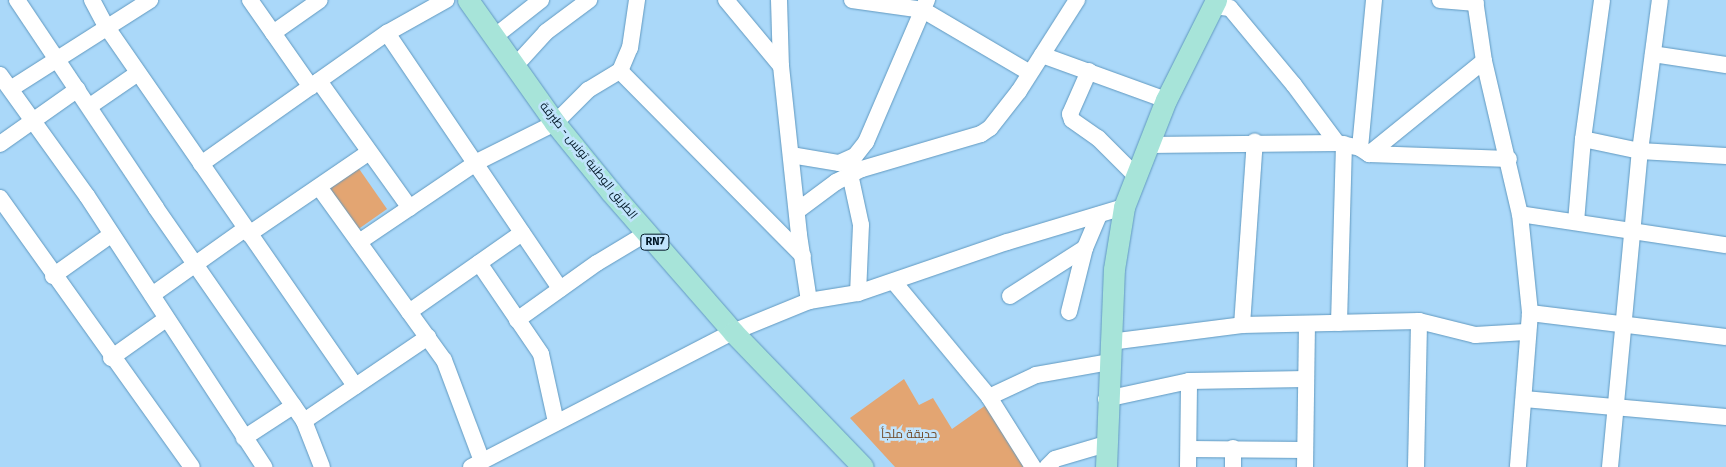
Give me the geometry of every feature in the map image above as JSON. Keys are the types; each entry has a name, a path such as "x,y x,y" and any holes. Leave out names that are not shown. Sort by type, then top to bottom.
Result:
{"main road":[{"name":"الطريق الوطنية تونس - طبرقة","path":"468,0 555,123 647,232 733,332 863,467"},
{"path":"1106,467 1106,399 1114,269 1124,207 1166,100 1215,3"}],"street":[{"path":"17,0 304,422 322,467"},
{"path":"92,0 106,26 138,73 355,386"},
{"path":"12,88 106,26 150,0"},
{"path":"250,0 273,33 369,152 410,208"},
{"path":"273,33 320,0"},
{"path":"201,164 387,33 446,0"},
{"path":"494,37 541,0"},
{"path":"515,66 570,5 589,0"},
{"path":"359,242 477,162 555,123 588,90 620,71 630,48 637,0"},
{"path":"726,0 781,66"},
{"path":"779,0 781,66 792,155 796,211 810,302"},
{"path":"852,0 925,5 1030,73"},
{"path":"796,211 856,166 985,132 995,124 1077,0"},
{"path":"1365,151 1374,0"},
{"path":"1440,0 1475,2 1484,61 1509,160 1520,214 1530,313 1526,332 1521,466"},
{"path":"1576,222 1582,139 1602,0"},
{"path":"1610,467 1617,408 1623,325 1634,233 1640,151 1660,0"},
{"path":"1215,3 1230,8 1340,143 1339,323"},
{"path":"858,293 861,225 856,166 925,5"},
{"path":"387,33 477,162 560,289"},
{"path":"1653,54 1726,65"},
{"path":"1042,55 1166,100"},
{"path":"1365,151 1484,61"},
{"path":"620,71 803,256"},
{"path":"1088,71 1070,114 1072,120 1098,138 1135,175"},
{"path":"90,106 138,73"},
{"path":"0,75 12,88 112,234 264,467"},
{"path":"0,144 78,89"},
{"path":"1582,139 1640,151 1726,156"},
{"path":"1148,145 1256,141 1340,143 1365,151 1509,160"},
{"path":"1242,325 1256,141"},
{"path":"152,295 247,231 319,187 369,152"},
{"path":"792,155 856,166"},
{"path":"319,187 444,360 476,464 733,332 810,302 858,293 1007,242 1124,207"},
{"path":"0,198 111,358 192,467"},
{"path":"1520,214 1634,233 1726,245"},
{"path":"1069,312 1085,248 1099,215"},
{"path":"517,320 560,289 647,232"},
{"path":"409,312 522,233"},
{"path":"53,276 112,234"},
{"path":"1010,296 1085,248"},
{"path":"480,264 541,354 556,422"},
{"path":"894,282 989,397 1033,467"},
{"path":"1530,313 1726,337"},
{"path":"111,358 166,319"},
{"path":"1416,467 1419,321"},
{"path":"989,397 1036,375 1109,352 1242,325 1419,321 1475,335 1526,332"},
{"path":"1305,467 1307,324"},
{"path":"304,422 428,337"},
{"path":"1106,399 1189,381 1306,379"},
{"path":"1188,467 1189,381"},
{"path":"1524,399 1726,417"},
{"path":"244,438 293,406"},
{"path":"1048,467 1055,459 1106,444"},
{"path":"1189,448 1305,450"},
{"path":"1233,448 1233,467"}],"green space":[{"path":"355,163 387,209 350,235 318,190"},
{"name":"حديقة ملجأ","path":"904,379 919,405 933,398 952,429 986,405 1024,467 895,467 850,418"}]}
